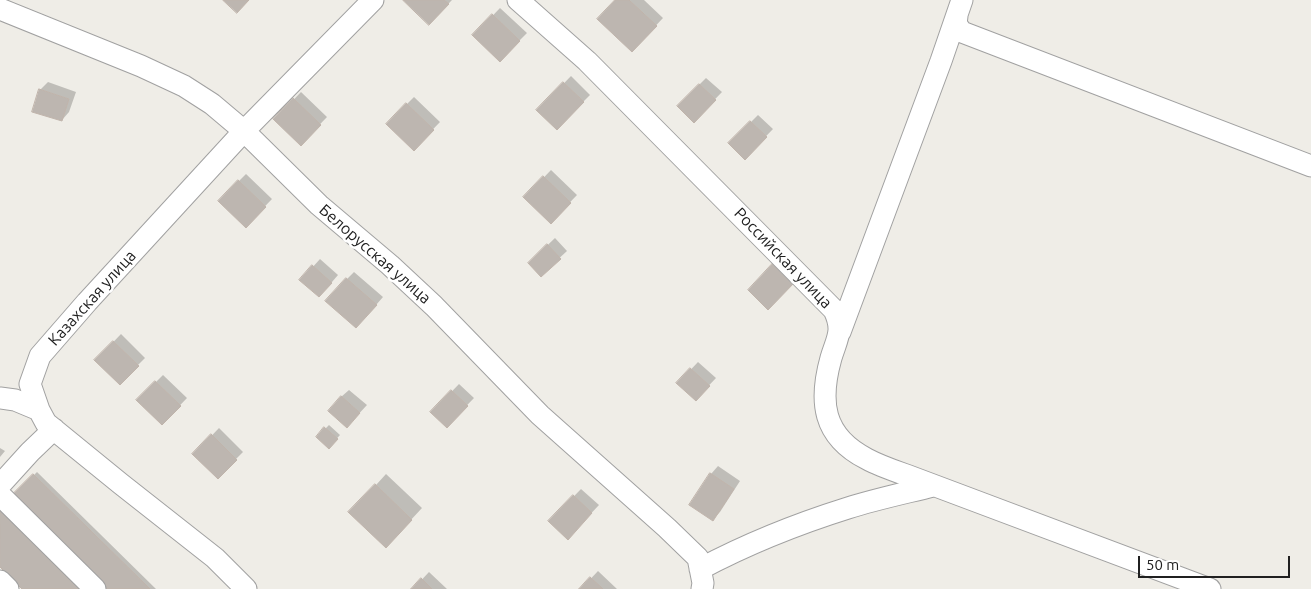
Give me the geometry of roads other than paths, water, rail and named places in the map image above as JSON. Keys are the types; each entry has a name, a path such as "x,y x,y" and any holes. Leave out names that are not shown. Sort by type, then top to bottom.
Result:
{"street":[{"name":"Казахская улица","path":"246,589 215,558 46,423 39,410 30,384 40,356 87,302 244,131 373,0"},
{"name":"Российская улица","path":"518,0 587,61 829,303 838,318 840,333"},
{"path":"957,6 941,62 832,356 824,392 825,408 830,423 842,441 866,459 1210,589"},
{"path":"957,6 957,28 962,32 1311,166"},
{"name":"Белорусская улица","path":"0,8 141,66 184,86 212,104 244,131 319,205 390,265 434,306 540,415 698,558 701,579"},
{"path":"0,398 15,400 39,410"},
{"path":"0,485 54,429"},
{"path":"701,579 731,552 776,533 850,507 934,486"},
{"path":"0,495 95,589"},
{"path":"0,581 8,589"}]}
